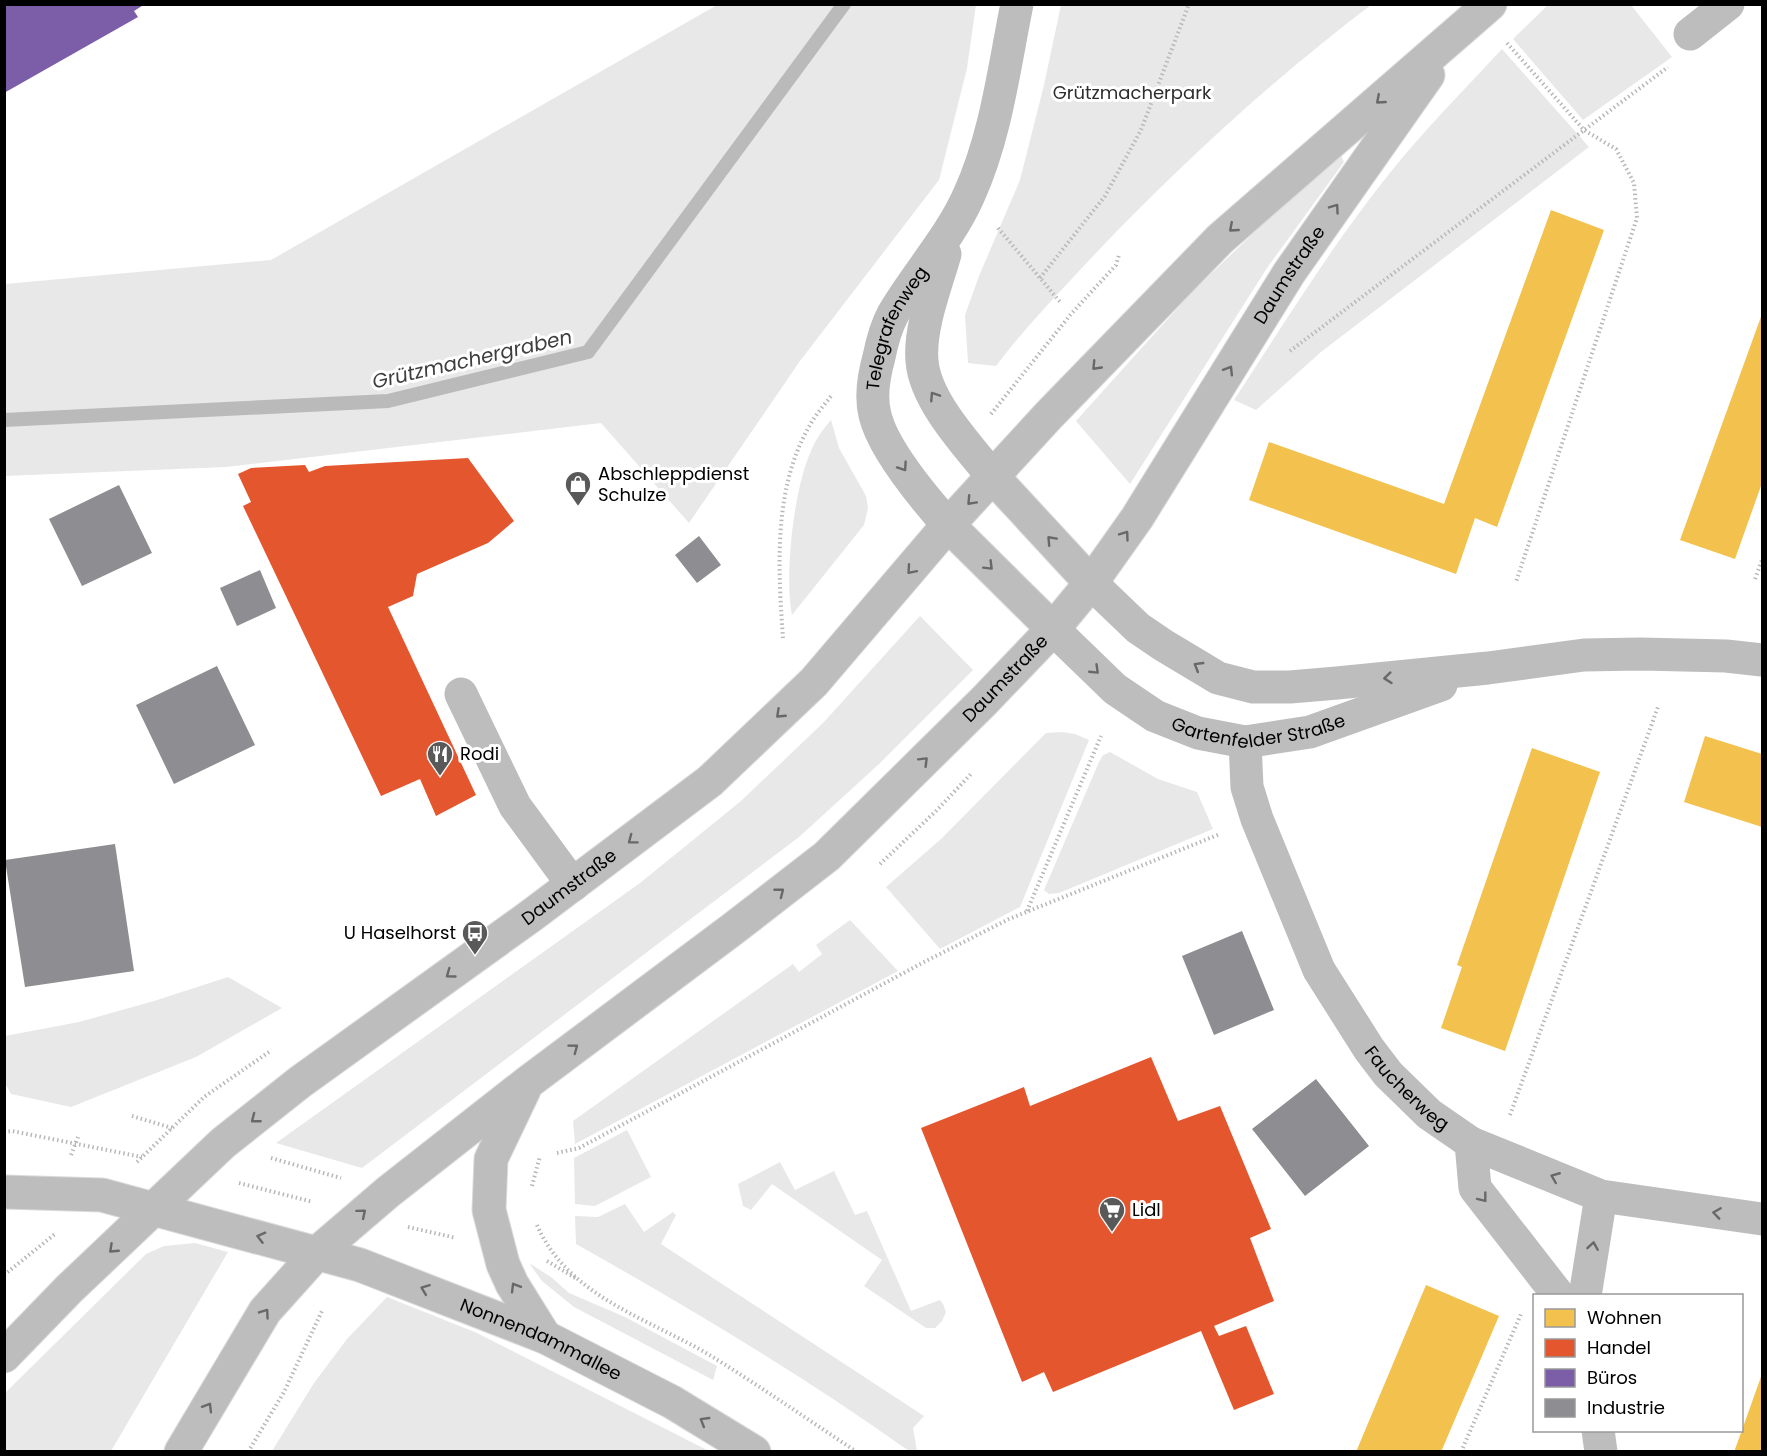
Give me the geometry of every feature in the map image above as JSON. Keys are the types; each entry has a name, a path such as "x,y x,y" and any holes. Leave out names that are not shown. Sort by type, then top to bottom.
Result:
{"main road":[{"name":"Telegrafenweg","path":"948,525 925,498 888,446 875,416 873,380 882,342 893,315 952,229 970,193 991,132 1017,4"},
{"path":"1690,34 1728,4"},
{"name":"Daumstraße","path":"4,1356 69,1289 224,1143 300,1082 573,885 710,781 814,682 948,525 1049,415 1220,238 1475,18"},
{"name":"Daumstraße","path":"181,1452 265,1311 318,1252 360,1215 527,1083 827,856 984,701 1053,629 1091,583 1137,518 1289,273 1475,18"},
{"name":"Telegrafenweg","path":"952,229 924,330 921,361 927,387 993,477"},
{"path":"993,477 1091,583"},
{"name":"Daumstraße","path":"948,525 1053,629"},
{"name":"Gartenfelder Straße","path":"1091,583 1138,628 1163,645 1218,678 1253,687 1325,684 1488,668 1555,658 1641,654 1726,656 1762,660"},
{"name":"Gartenfelder Straße","path":"1053,629 1115,689 1155,716 1198,733 1245,742 1310,732 1488,668"},
{"path":"462,694 515,806 573,885"},
{"name":"Faucherweg","path":"1245,742 1247,787 1257,819 1319,970 1369,1049 1388,1074 1430,1114 1471,1143 1601,1196 1762,1219"},
{"path":"527,1083 507,1121 491,1159 489,1210 503,1264 545,1337"},
{"path":"1471,1143 1475,1188 1557,1294"},
{"name":"Nonnendammallee","path":"4,1192 102,1195 318,1252 414,1284 545,1337 672,1402 754,1452"},
{"path":"1585,1294 1601,1196"},
{"path":"1598,1432 1601,1452"}],"path":[{"path":"1040,278 1105,196 1131,149 1141,130 1189,4"},
{"path":"1475,18 1584,130 1616,149 1634,183 1637,218 1516,582"},
{"path":"1281,358 1674,63 1690,34"},
{"path":"970,193 1061,303"},
{"path":"1032,362 1071,314 1116,265 1119,255"},
{"path":"783,638 780,540 784,504 793,464 810,425 839,387"},
{"path":"1755,579 1762,560"},
{"path":"1507,1125 1658,706"},
{"path":"1027,912 1101,736"},
{"path":"880,865 975,771"},
{"path":"557,1153 579,1148 924,962 1009,919 1223,832"},
{"path":"132,1116 163,1125"},
{"path":"4,1132 12,1131 142,1156 360,1215 546,1261 614,1305 720,1362 857,1452"},
{"path":"532,1186 541,1151"},
{"path":"268,1158 346,1180"},
{"path":"536,1223 549,1247 583,1283"},
{"path":"4,1275 58,1232"},
{"path":"1461,1452 1523,1310"},
{"path":"249,1452 284,1392 316,1321"}],"green space":[{"path":"1549,4 1631,5 1672,57 1583,120 1513,39"},
{"path":"717,5 976,5 967,68 939,180 800,361 689,523 601,423 226,467 5,476 5,284 271,260"},
{"name":"Grützmacherpark","path":"1061,5 1371,5 1263,93 1160,188 1057,295 996,366 968,363 965,315 1020,180"},
{"path":"1502,49 1589,147 1321,352 1256,410 1234,400 1309,285 1368,201 1444,110"},
{"path":"1339,151 1344,162 1267,268 1130,484 1076,421 1191,293"},
{"path":"831,420 839,448 866,496 868,508 864,525 792,615 789,578 795,509 805,467 813,447"},
{"path":"920,616 973,670 878,765 799,837 362,1168 276,1143 640,883 741,801 823,723"},
{"path":"1062,732 1089,740 1020,907 940,949 886,887 941,839 1046,733"},
{"path":"1110,752 1158,779 1197,792 1213,829 1059,893 1049,894 1044,890 1099,762 1103,755"},
{"path":"850,920 898,971 575,1144 573,1121 793,964 799,972 822,954 816,945"},
{"path":"228,977 282,1008 196,1057 71,1107 11,1094 5,1083 5,1036 79,1022"},
{"path":"627,1130 651,1177 595,1206 575,1204 574,1158"},
{"path":"780,1162 795,1190 834,1171 855,1215 867,1211 911,1311 940,1300 943,1304 946,1312 942,1321 935,1328 926,1328 864,1286 882,1260 772,1184 751,1210 743,1206 738,1184"},
{"path":"625,1204 644,1232 673,1212 676,1215 661,1244 924,1416 913,1428 917,1451 909,1451 745,1343 576,1244 575,1216 598,1217"},
{"path":"195,1243 228,1252 111,1451 5,1451 5,1393 146,1254 164,1246"},
{"path":"529,1263 551,1277 569,1293 625,1317 717,1366 713,1380 574,1307 542,1281"},
{"path":"387,1297 477,1333 709,1451 272,1451 314,1383 347,1339"}],"building: Wohnen":[{"path":"1551,210 1604,230 1497,527 1475,518 1456,574 1249,500 1269,442 1444,504"},
{"path":"1762,314 1762,483 1735,559 1680,540"},
{"path":"1705,736 1762,754 1762,827 1684,802"},
{"path":"1532,748 1600,772 1505,1051 1441,1028 1462,967 1457,965"},
{"path":"1426,1285 1499,1316 1441,1452 1356,1452"},
{"path":"1762,1374 1762,1452 1734,1452"}],"building: Handel":[{"path":"468,458 514,521 488,543 417,574 413,596 388,607 476,795 436,816 420,779 381,796 243,506 251,502 238,474 251,468 305,465 309,472 325,466"},
{"name":"Lidl","path":"1151,1057 1178,1121 1220,1106 1271,1229 1250,1238 1274,1301 1214,1326 1219,1336 1246,1326 1274,1394 1234,1410 1201,1331 1053,1392 1044,1372 1022,1382 921,1128 1024,1087 1030,1106"}],"building: Büros":[{"path":"4,4 145,4 134,11 138,17 4,93"}],"building: Industrie":[{"path":"119,485 152,553 82,586 49,519"},
{"path":"699,536 721,565 697,583 675,555"},
{"path":"260,570 276,608 237,626 220,588"},
{"path":"217,666 255,745 174,784 136,705"},
{"path":"115,844 134,971 25,987 5,860"},
{"path":"1242,931 1274,1010 1214,1035 1182,956"},
{"path":"1316,1079 1369,1146 1305,1196 1252,1129"}],"waterway":[{"name":"Grützmachergraben","path":"4,420 388,401 588,352 844,4"}],"place":[{"name":"Abschleppdienst Schulze","path":"578,507"},
{"name":"Rodi","path":"440,777"},
{"name":"U Haselhorst","path":"475,956"},
{"name":"Lidl","path":"1112,1233"}]}
